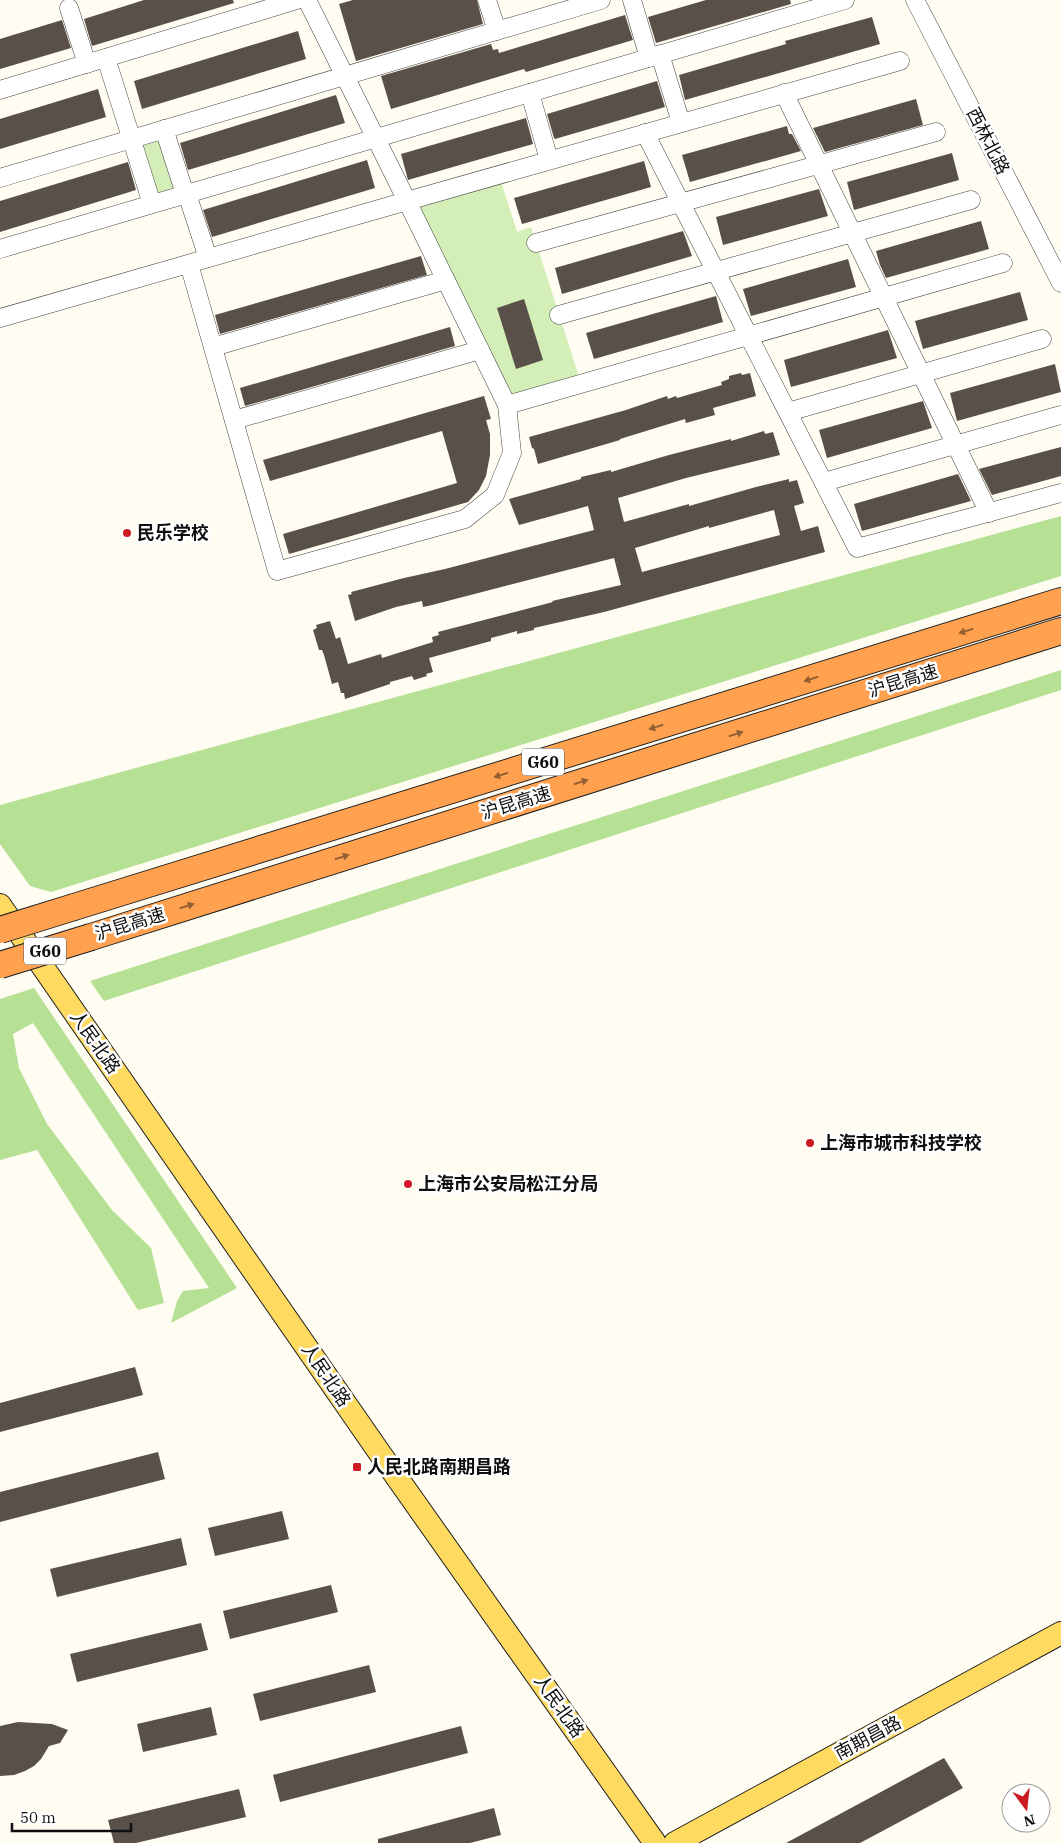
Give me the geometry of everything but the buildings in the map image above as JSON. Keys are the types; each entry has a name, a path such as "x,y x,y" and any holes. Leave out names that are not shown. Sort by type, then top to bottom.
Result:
{"highway":[{"name":"沪昆高速","path":"0,930 1061,601"},
{"name":"沪昆高速","path":"0,965 1061,631"}],"main road":[{"name":"人民北路","path":"0,905 379,1452 655,1843"},
{"name":"南期昌路","path":"675,1843 1061,1634"}],"street":[{"path":"0,90 297,0"},
{"path":"190,264 277,572 465,519 495,495 512,453 507,405 307,0"},
{"path":"487,0 497,31"},
{"path":"0,178 602,0"},
{"path":"632,0 681,123"},
{"path":"0,249 845,0"},
{"name":"西林北路","path":"915,0 1061,283"},
{"path":"69,8 87,64"},
{"path":"106,58 152,204"},
{"path":"0,318 900,61"},
{"path":"530,93 549,160"},
{"path":"784,94 989,514"},
{"path":"164,129 208,258"},
{"path":"536,243 936,132"},
{"path":"646,133 857,548 989,514 1061,493"},
{"path":"559,315 971,200"},
{"path":"507,405 1003,263"},
{"path":"213,347 446,280"},
{"path":"788,412 1042,339"},
{"path":"234,420 480,350"},
{"path":"824,482 1061,415"}],"green space":[{"path":"164,129 185,194 152,204 132,139"},
{"path":"499,175 517,232 531,227 581,383 507,405 407,201"},
{"path":"1061,516 1061,576 51,892 30,886 0,844 0,805"},
{"path":"1061,670 1061,690 104,1001 90,981"},
{"path":"34,988 237,1288 171,1323 177,1301 183,1291 209,1288 33,1023 13,1034 19,1068 47,1124 112,1210 151,1248 164,1303 138,1310 37,1150 0,1160 0,999"}],"place":[{"name":"民乐学校","path":"127,533"},
{"name":"上海市城市科技学校","path":"810,1143"},
{"name":"上海市公安局松江分局","path":"408,1184"},
{"name":"人民北路南期昌路","path":"357,1467"}]}
